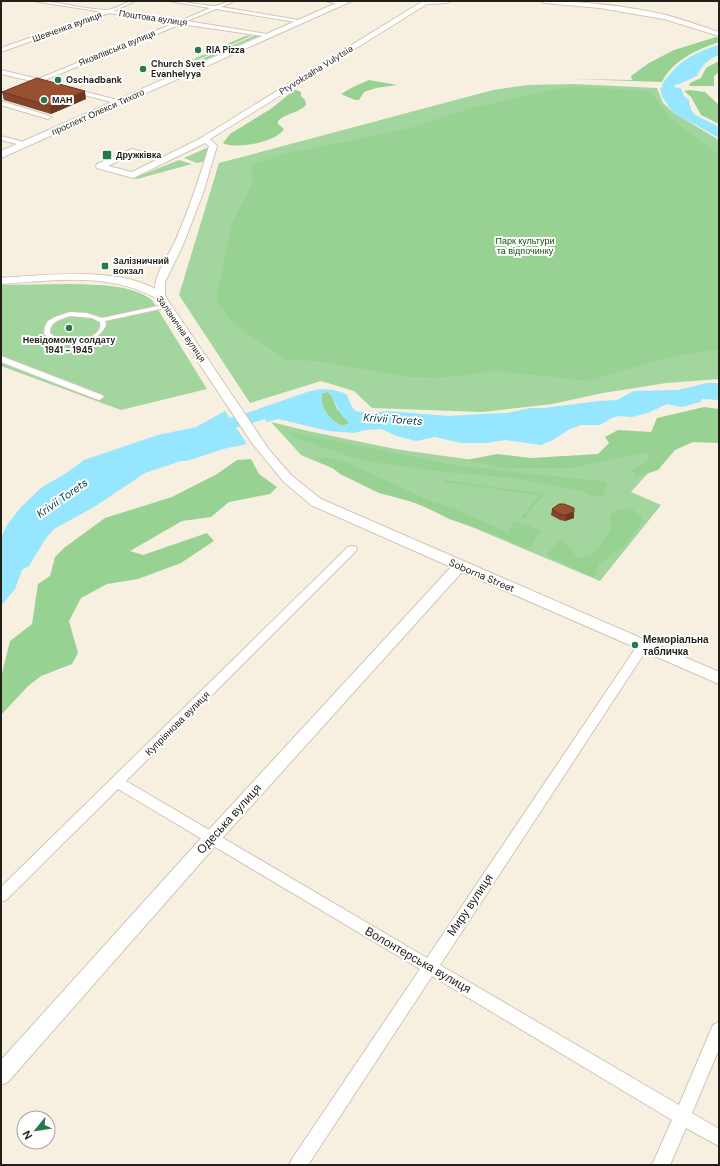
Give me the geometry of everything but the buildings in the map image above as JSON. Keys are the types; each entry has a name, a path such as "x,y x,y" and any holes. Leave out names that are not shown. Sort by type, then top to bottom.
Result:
{"main road":[{"name":"проспект Олекси Тихого","path":"1,155 345,2"}],"street":[{"name":"Поштова вулиця","path":"36,1 270,35"},
{"name":"Шевченка вулиця","path":"1,50 108,12 133,1"},
{"path":"172,1 302,21"},
{"name":"Яковлівська вулиця","path":"1,96 232,1"},
{"path":"328,1 345,2"},
{"path":"427,2 446,1"},
{"path":"544,1 600,6 665,17 719,34"},
{"name":"Ptyvokzalna Vulytsia","path":"165,160 132,151 100,166 134,175 165,160 204,140 427,2"},
{"path":"1,72 52,85"},
{"path":"66,88 119,102"},
{"path":"1,104 48,117"},
{"path":"1,138 25,144"},
{"path":"160,296 160,282 178,245 199,193 209,161 213,146 210,142 204,140"},
{"name":"Залізнична вулиця","path":"1,281 64,278 119,281 143,286 160,296 262,450"},
{"path":"101,320 103,325 102,329 92,338 74,342 57,340 47,334 46,330 48,325 53,320 70,314 89,314 101,320 167,306"},
{"path":"1,359 99,397"},
{"name":"Soborna Street","path":"262,450 298,490 316,502 719,678"},
{"name":"Купріянова вулиця","path":"1,896 352,549"},
{"name":"Одеська вулиця","path":"1,1075 211,839 460,566"},
{"name":"Миру вулиця","path":"298,1165 429,966 644,646"},
{"name":"Волонтерська вулиця","path":"117,782 211,839 719,1138"},
{"path":"661,1165 719,1030"}],"green space":[{"path":"253,35 186,65 185,63 245,36"},
{"path":"256,35 259,36 196,64 188,65"},
{"path":"716,37 719,38 719,42 694,52 686,57 672,68 662,82 573,79 632,80 631,76 649,63 674,50"},
{"path":"719,61 719,72 714,76 714,86 689,86 690,83 701,78 706,68"},
{"path":"369,80 397,85 376,88 364,92 359,100 355,100 341,94 353,87"},
{"name":"Парк культури та відпочинку","path":"574,84 657,88 663,103 674,113 719,140 719,379 666,383 603,393 552,404 483,412 372,408 354,391 321,381 250,403 179,295 219,163 493,90 528,85"},
{"name":"Парк культури та відпочинку","path":"576,87 650,91 671,119 719,155 719,349 666,358 589,381 496,371 439,378 410,377 316,361 286,360 234,324 216,300 232,223 253,183 251,165 285,154 406,129 471,108 557,89"},
{"path":"296,90 301,92 301,96 305,100 306,105 300,110 281,118 278,121 278,124 284,129 280,134 255,144 237,146 223,143 230,134 272,108"},
{"path":"690,90 705,92 719,105 719,124 701,115 691,97 684,91"},
{"path":"211,147 206,161 197,163 184,158"},
{"path":"179,160 192,164 137,179 134,178"},
{"path":"1,285 103,285 124,288 144,295 152,300 207,389 121,410 1,366"},
{"path":"328,392 332,396 337,409 348,421 348,424 342,426 326,413 322,404 322,393"},
{"path":"704,407 719,409 719,443 693,442 675,450 658,470 637,477 632,470 649,460 647,452 572,468 504,468 466,460 497,454 531,458 598,454 609,443 605,437 618,430 651,432 657,418"},
{"path":"271,422 395,449 487,462 577,464 643,445 666,453 631,492 661,505 600,581 301,455"},
{"path":"288,432 460,466 608,482 603,497 589,495 582,491 512,478 444,472 365,461 295,438"},
{"path":"317,458 330,458 348,463 428,500 455,509 502,530 509,532 512,523 518,521 521,525 524,524 542,531 529,549 520,547 496,535 449,519 420,504 379,493 340,474 331,467 320,462"},
{"path":"251,459 259,474 277,487 270,494 229,502 211,517 182,521 130,551 143,555 207,533 214,541 181,563 138,579 107,584 81,598 69,621 78,653 72,664 41,676 28,686 1,715 1,677 10,641 32,624 38,584 50,576 55,557 64,548 105,518 172,497 217,474 237,460"},
{"path":"443,480 544,494 524,519 521,518 539,495 443,482"},
{"path":"619,509 632,509 642,517 640,525 626,544 599,564 594,578 546,555 562,538 575,555 581,558 593,554 611,530 610,515"}],"water":[{"path":"719,45 719,55 705,63 697,76 677,85 663,84 681,63 694,55"},
{"path":"660,88 681,88 684,96 689,100 692,112 719,129 719,138 673,112 662,97"},
{"path":"707,383 719,383 719,400 702,399 700,402 680,407 667,404 648,413 632,417 619,416 612,418 600,425 581,425 570,429 551,441 541,445 505,440 486,443 461,443 435,437 416,441 397,436 381,429 366,430 354,433 329,431 278,419 267,422 258,409 310,391 322,389 334,390 347,395 355,411 373,413 386,411 450,416 507,413 531,408 544,408 617,400 634,391 678,390","holes":["328,392 341,414 348,421 348,424 342,426 326,413 322,404 322,393"]},
{"path":"225,411 247,444 223,449 145,473 94,507 54,529 46,538 29,566 22,570 15,589 1,606 1,538 7,525 21,507 42,487 65,474 84,460 158,435 196,427"}],"waterway":[{"name":"Krivii Torets","path":"719,48 699,59 676,75 668,85 672,94 677,100 682,113 719,132"},
{"name":"Krivii Torets","path":"204,431 271,412 290,410"}],"place":[{"name":"RIA Pizza","path":"198,50"},
{"name":"Church Svet Evanhelyya","path":"143,69"},
{"name":"Oschadbank","path":"58,80"},
{"name":"МАН","path":"44,100"},
{"name":"Дружківка","path":"107,155"},
{"name":"Залізничний вокзал","path":"105,266"},
{"name":"Невідомому солдату 1941 - 1945","path":"69,328"},
{"name":"Меморіальна табличка","path":"635,645"}]}
